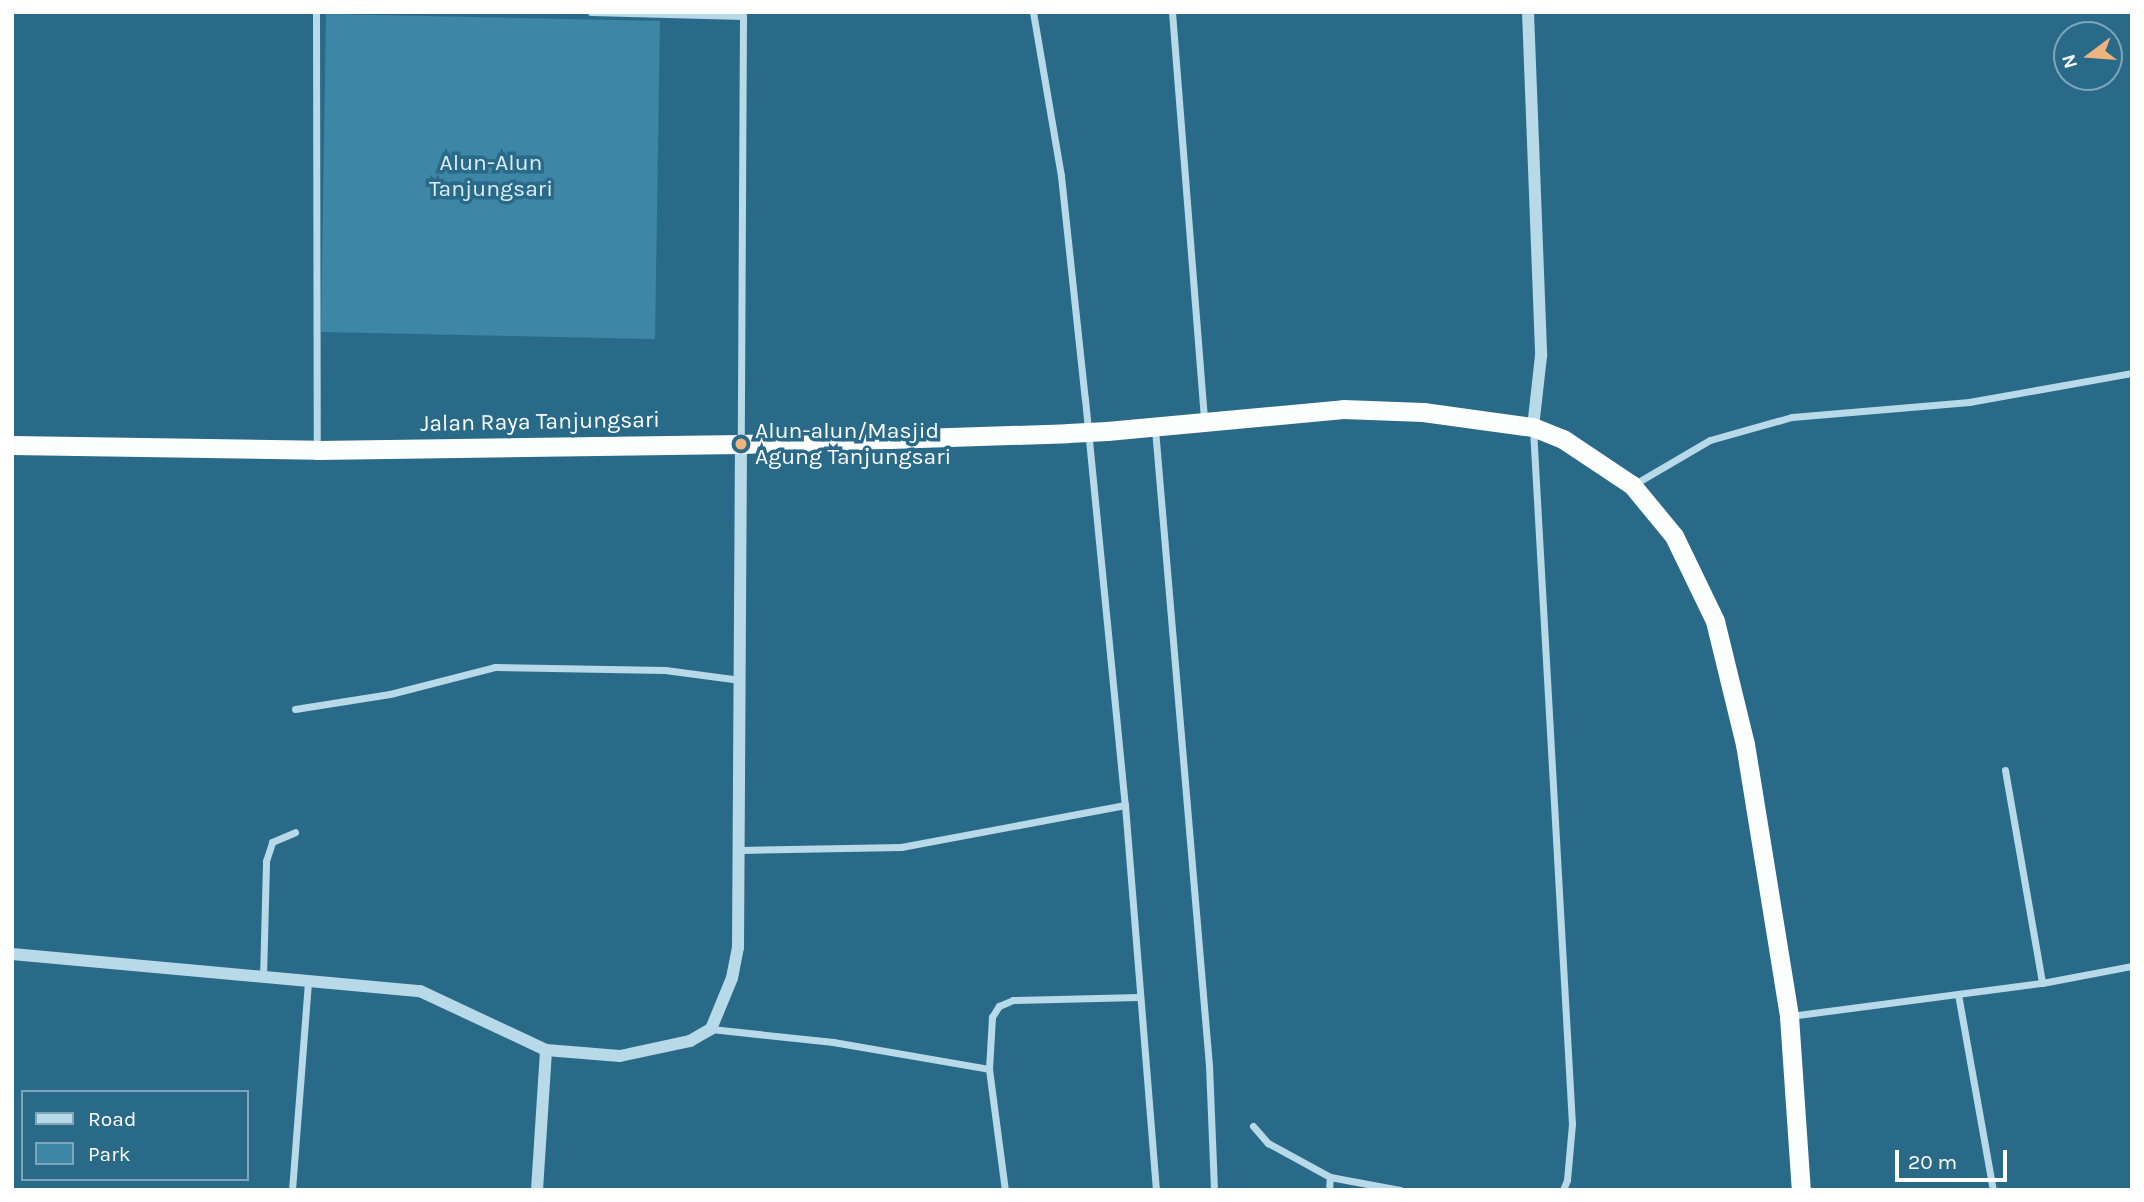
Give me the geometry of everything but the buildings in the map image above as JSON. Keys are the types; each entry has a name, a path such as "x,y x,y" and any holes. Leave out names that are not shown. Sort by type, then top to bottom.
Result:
{"highway":[{"name":"Jalan Raya Tanjungsari","path":"12,445 317,450 741,444 1107,432 1343,409 1423,412 1533,427 1563,439 1632,485 1674,536 1715,621 1745,744 1789,1016 1801,1190"}],"street":[{"path":"316,12 317,450"},
{"path":"591,12 743,14 738,948 732,978 711,1029"},
{"path":"1033,12 1061,176 1125,805 1156,1190"},
{"path":"1528,12 1541,356 1533,427 1571,1110 1567,1180 1563,1190"},
{"path":"1172,13 1204,424"},
{"path":"1632,485 1710,440 1792,417 1969,402 2132,373"},
{"path":"1155,428 1209,1065 1214,1190"},
{"path":"295,709 390,694 495,667 665,670 741,680"},
{"path":"2004,771 2042,983"},
{"path":"740,850 901,847 1125,805"},
{"path":"263,978 266,861 272,842 295,832"},
{"path":"12,954 308,983 420,991 546,1050 620,1056 690,1041 711,1029 833,1042 989,1069"},
{"path":"1789,1016 2042,983 2132,966"},
{"path":"292,1190 308,983"},
{"path":"1958,994 1993,1190"},
{"path":"1005,1190 989,1069 992,1017 999,1006 1013,1000 1139,997"},
{"path":"537,1190 546,1050"},
{"path":"1253,1126 1268,1143 1330,1177 1400,1190"},
{"path":"1329,1190 1330,1177"}],"green space":[{"name":"Alun-Alun Tanjungsari","path":"326,14 660,21 655,339 321,332"}],"place":[{"name":"Alun-alun/Masjid Agung Tanjungsari","path":"741,444"}]}
